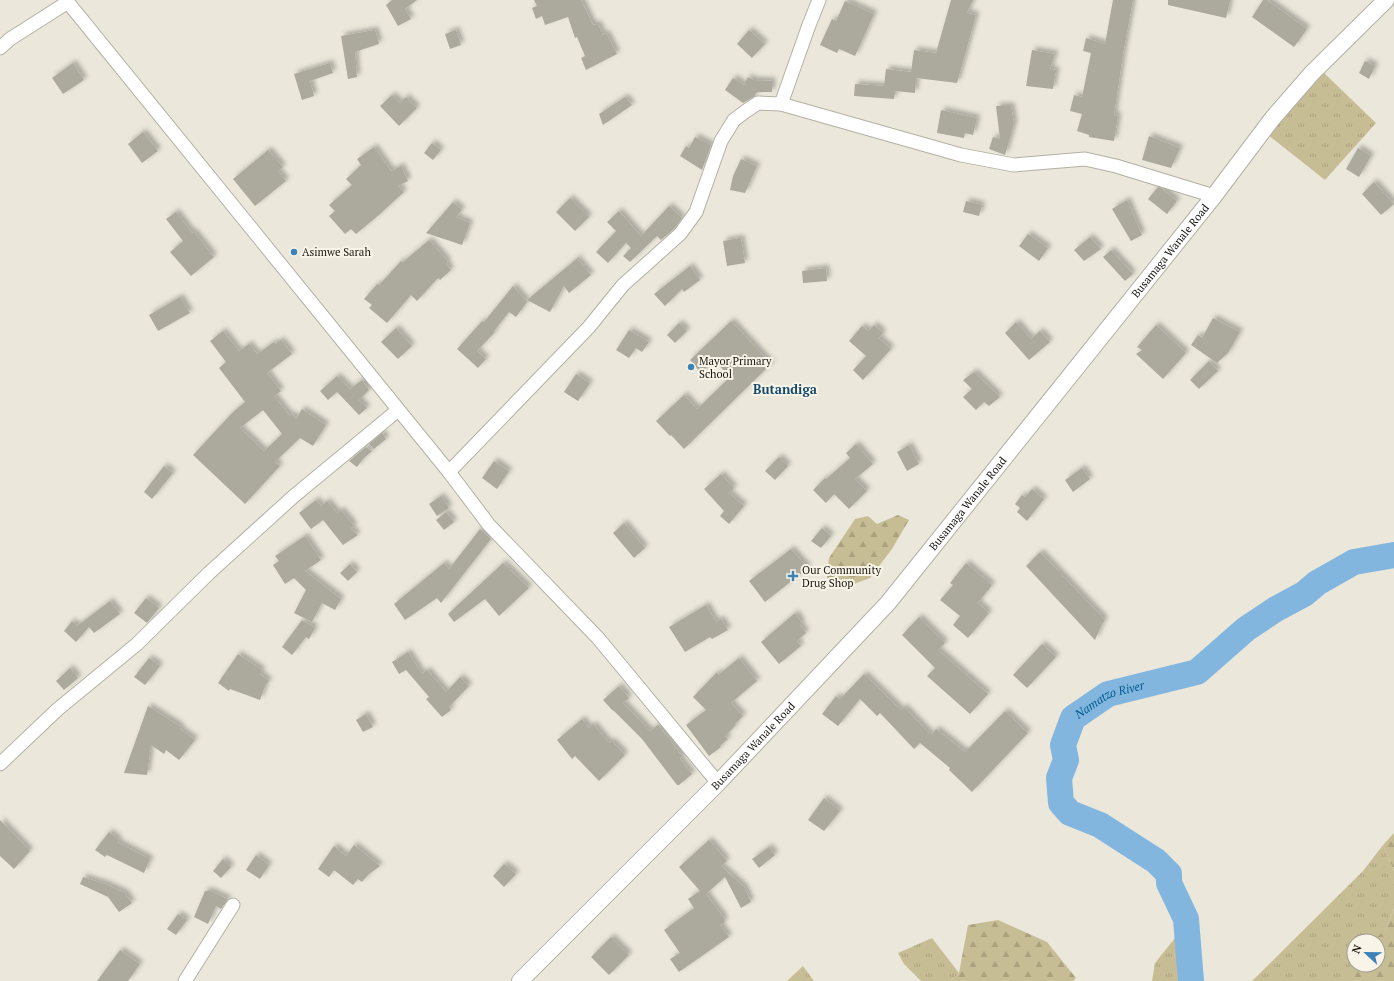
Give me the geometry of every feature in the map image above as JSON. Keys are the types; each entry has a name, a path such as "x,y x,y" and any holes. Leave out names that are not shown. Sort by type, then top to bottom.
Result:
{"street":[{"path":"780,104 819,0"},
{"name":"Busamaga Wanale Road","path":"520,981 718,783 888,603 1214,196 1272,119 1312,73 1386,0"},
{"path":"0,48 10,39 67,1 449,472 489,525 598,638 718,783"},
{"path":"449,472 589,327 622,285 680,234 696,212 721,141 734,120 758,104 780,104 961,155 1014,165 1085,159 1116,166 1214,196"},
{"path":"0,764 58,709 137,644 209,573 294,496 398,410"},
{"path":"185,981 233,905"}],"green space":[{"path":"1324,73 1376,123 1325,180 1267,134"},
{"path":"898,515 909,520 892,549 870,578 843,588 827,578 829,558 855,519 868,516 877,524"},
{"path":"1394,833 1394,871 1383,845"},
{"path":"1383,845 1394,871 1394,909 1383,933 1346,933 1346,973 1353,973 1352,981 1252,981 1363,871"},
{"path":"1394,909 1394,981 1343,981 1346,973 1386,973 1386,933 1382,933 1386,929"},
{"path":"998,920 1047,942 1076,978 1073,981 951,981 959,973 968,925"},
{"path":"932,938 959,973 951,981 921,981 904,964 898,953"},
{"path":"1175,938 1200,967 1201,981 1152,981 1155,963"},
{"path":"803,966 814,981 787,981"}],"building":[{"path":"392,0 417,0 405,9 411,19 398,26 386,5"},
{"path":"534,0 581,0 593,25 598,24 603,35 606,33 617,54 586,70 581,58 585,56 577,37 575,38 568,17 545,25 542,16 536,19 532,8 537,6"},
{"path":"951,0 973,0 967,13 976,15 957,83 916,78 915,93 895,91 894,99 854,96 855,84 884,86 886,69 911,72 914,50 936,53"},
{"path":"1113,0 1133,0 1114,115 1118,116 1114,141 1089,137 1089,135 1077,131 1082,114 1070,111 1074,95 1082,97 1091,53 1083,51 1086,38 1105,44"},
{"path":"1168,0 1230,0 1226,18 1168,5"},
{"path":"1263,0 1267,0 1307,29 1294,47 1252,17"},
{"path":"845,1 874,14 855,56 839,49 837,53 820,45 832,19 836,21"},
{"path":"375,30 379,44 355,52 357,77 348,79 341,36"},
{"path":"456,30 461,45 450,49 445,34"},
{"path":"749,30 765,44 752,58 737,44"},
{"path":"1032,50 1055,54 1050,69 1056,70 1053,89 1026,86"},
{"path":"1365,61 1375,66 1369,79 1359,73"},
{"path":"73,63 84,80 63,94 52,78"},
{"path":"330,63 333,73 310,81 314,96 302,100 294,74"},
{"path":"748,77 753,80 772,81 772,92 757,92 755,96 743,103 725,90 733,78 744,85"},
{"path":"392,95 400,103 406,97 417,108 399,126 380,106"},
{"path":"625,97 632,105 603,125 599,114"},
{"path":"996,106 1011,106 1014,124 1005,155 989,149 993,137 1000,139"},
{"path":"941,110 977,118 973,135 965,133 964,138 937,133"},
{"path":"143,132 158,151 142,163 128,144"},
{"path":"1149,136 1180,148 1171,168 1142,160"},
{"path":"695,137 711,145 702,170 680,156 686,146 689,148"},
{"path":"432,143 441,150 433,160 424,153"},
{"path":"374,147 391,171 401,166 408,181 398,186 404,192 380,214 356,234 351,229 345,234 329,216 335,211 329,205 352,185 346,179 361,165 357,159"},
{"path":"1358,148 1371,156 1359,177 1346,169"},
{"path":"268,150 283,167 278,171 286,181 255,206 233,179"},
{"path":"741,159 757,166 745,193 730,190 733,176"},
{"path":"1374,182 1394,204 1381,215 1362,194"},
{"path":"1158,187 1177,201 1167,214 1148,199"},
{"path":"570,198 589,217 575,231 556,212"},
{"path":"1127,200 1142,235 1131,241 1112,209"},
{"path":"966,201 982,205 979,216 963,212"},
{"path":"453,202 462,210 456,217 470,223 462,245 426,233"},
{"path":"669,206 682,218 674,229 661,240 657,236 630,262 623,256 631,248 626,243 608,263 596,252 616,231 607,222 619,211 641,236"},
{"path":"176,212 192,233 194,232 214,257 191,276 170,252 183,241 166,219"},
{"path":"1028,234 1048,248 1039,261 1019,246"},
{"path":"1090,237 1101,249 1084,261 1074,250"},
{"path":"741,238 745,263 727,266 723,241"},
{"path":"429,240 448,262 446,264 451,270 440,280 438,278 417,301 411,295 387,323 369,308 372,305 364,299 401,261 403,262"},
{"path":"1111,250 1133,274 1125,281 1103,257"},
{"path":"580,256 578,260 591,275 569,293 564,286 550,312 527,300"},
{"path":"690,266 700,280 684,292 682,289 665,306 654,294"},
{"path":"826,268 827,281 803,283 802,271"},
{"path":"513,286 527,302 516,317 509,312 494,331 495,332 477,351 486,359 478,368 457,349 482,321 484,322"},
{"path":"180,297 190,313 158,331 149,315"},
{"path":"1213,318 1240,332 1228,353 1217,363 1191,345 1198,335 1202,338"},
{"path":"731,321 771,364 684,449 656,421 684,395 697,409 730,377 714,360 701,373 690,360"},
{"path":"1016,322 1031,339 1040,331 1050,342 1029,360 1005,333"},
{"path":"679,323 687,331 675,343 667,335"},
{"path":"874,325 883,333 879,338 891,349 863,380 853,370 866,356 849,341 862,326 868,331"},
{"path":"1156,325 1186,353 1163,379 1136,354 1142,350 1137,347"},
{"path":"396,328 412,346 398,359 381,342"},
{"path":"629,330 649,342 642,352 636,348 629,358 616,350"},
{"path":"223,331 239,351 249,344 257,354 274,342 275,344 281,340 292,354 267,373 281,391 274,396 290,416 292,414 296,419 302,409 326,425 313,446 300,438 275,462 280,466 245,504 193,455 233,412 245,402 219,368 226,362 210,341","holes":["263,410 282,434 264,451 240,428"]},
{"path":"1209,361 1218,371 1199,389 1190,380"},
{"path":"974,372 1000,397 989,406 984,402 976,410 963,397 972,389 963,380"},
{"path":"576,374 590,383 578,401 564,392"},
{"path":"337,376 350,389 362,380 369,390 359,400 367,408 359,415 337,392 328,400 320,391"},
{"path":"382,433 386,439 374,449 369,444"},
{"path":"856,444 873,464 855,479 867,491 849,509 834,494 826,503 813,490 825,478 826,479 850,458 846,453"},
{"path":"909,445 919,464 907,471 897,452"},
{"path":"366,447 372,451 357,467 349,461"},
{"path":"779,457 788,466 775,480 765,471"},
{"path":"494,461 509,471 497,489 482,478"},
{"path":"164,466 173,473 152,499 144,492"},
{"path":"1082,468 1090,479 1073,492 1065,480"},
{"path":"721,474 734,488 729,493 744,506 729,524 720,516 724,511 704,489"},
{"path":"1032,489 1044,499 1027,521 1017,512 1020,508 1015,504 1022,495 1025,497"},
{"path":"441,496 449,508 437,516 429,504"},
{"path":"316,500 321,506 327,501 337,513 341,510 354,526 351,529 358,535 343,545 323,520 311,529 299,513"},
{"path":"446,512 454,522 444,530 436,520"},
{"path":"624,523 645,548 634,558 613,533"},
{"path":"822,528 831,536 821,548 811,541"},
{"path":"480,529 491,539 441,603 437,598 405,620 394,604 444,563 449,569"},
{"path":"305,536 321,560 305,571 341,599 335,610 322,603 312,622 294,613 306,590 294,578 285,584 273,565 279,561 275,556"},
{"path":"791,549 808,568 765,602 749,581"},
{"path":"1040,552 1105,620 1095,640 1026,566"},
{"path":"503,563 529,588 499,616 485,599 454,622 448,614"},
{"path":"966,563 992,585 978,603 989,613 968,638 953,625 960,616 940,600 953,585 950,583"},
{"path":"350,564 357,572 348,581 340,573"},
{"path":"146,598 159,608 147,623 134,613"},
{"path":"110,601 120,614 94,633 89,627 76,642 64,631 72,621 77,626"},
{"path":"706,605 716,622 721,619 728,630 712,639 710,637 685,652 669,627"},
{"path":"795,613 802,623 800,625 806,633 797,641 801,646 779,664 761,642"},
{"path":"919,617 945,643 938,650 988,694 970,714 927,676 935,668 902,635"},
{"path":"302,620 315,628 309,639 306,637 292,655 282,647"},
{"path":"1042,644 1056,657 1027,688 1013,675"},
{"path":"408,652 422,674 427,670 446,692 460,677 469,686 449,707 451,710 442,717 426,699 429,697 406,670 399,674 392,662"},
{"path":"238,654 262,670 260,674 269,681 265,686 260,700 230,689 229,691 218,683"},
{"path":"149,658 160,666 145,685 134,677"},
{"path":"739,658 757,681 731,703 743,716 725,736 728,739 720,746 721,747 709,756 686,725 706,710 693,697 717,672 718,675"},
{"path":"70,668 78,678 64,690 56,681"},
{"path":"864,674 901,710 904,707 931,735 936,729 965,752 1005,711 1028,733 972,792 949,770 950,768 920,743 914,749 880,713 877,716 860,699 838,726 822,714 836,696 840,699"},
{"path":"619,686 629,698 623,703 650,731 658,725 682,756 680,759 692,774 679,785 677,785 642,739 603,700"},
{"path":"148,706 181,727 180,729 195,740 179,760 166,750 164,754 151,745 147,775 124,773"},
{"path":"366,714 373,727 363,732 356,720"},
{"path":"582,719 589,728 593,724 609,743 612,741 625,755 599,781 575,756 572,759 557,740"},
{"path":"824,798 840,811 824,831 808,820"},
{"path":"0,820 30,851 14,869 0,856"},
{"path":"109,832 119,840 117,842 150,859 144,873 107,855 105,857 95,850"},
{"path":"709,840 727,861 721,866 744,887 751,902 741,908 725,877 706,894 724,918 724,923 720,925 729,937 679,972 670,959 680,953 664,930 694,908 688,899 700,891 679,867"},
{"path":"354,845 380,866 369,874 362,882 358,879 353,885 334,870 329,877 318,869 334,846 346,856"},
{"path":"769,847 775,855 759,868 752,859"},
{"path":"256,855 269,865 260,879 246,870"},
{"path":"223,859 231,867 221,878 213,871"},
{"path":"504,864 516,874 504,887 493,876"},
{"path":"83,877 105,884 125,893 132,903 119,912 108,897 80,884"},
{"path":"205,891 210,891 228,899 221,909 216,906 208,924 194,917"},
{"path":"178,914 187,920 176,935 167,929"},
{"path":"611,937 629,955 609,975 591,957"},
{"path":"120,950 140,964 128,981 97,981"}],"waterway":[{"name":"Namatzo River","path":"1191,981 1186,919 1169,883 1169,874 1156,861 1100,825 1070,813 1061,803 1059,778 1066,760 1063,745 1073,718 1108,694 1197,672 1246,629 1276,609 1304,594 1317,583 1354,562 1394,555"}],"place":[{"name":"Asimwe Sarah","path":"294,252"},
{"name":"Mayor Primary School","path":"691,367"},
{"name":"Our Community Drug Shop","path":"793,576"}],"district":[{"name":"Butandiga","path":"785,389"}]}
